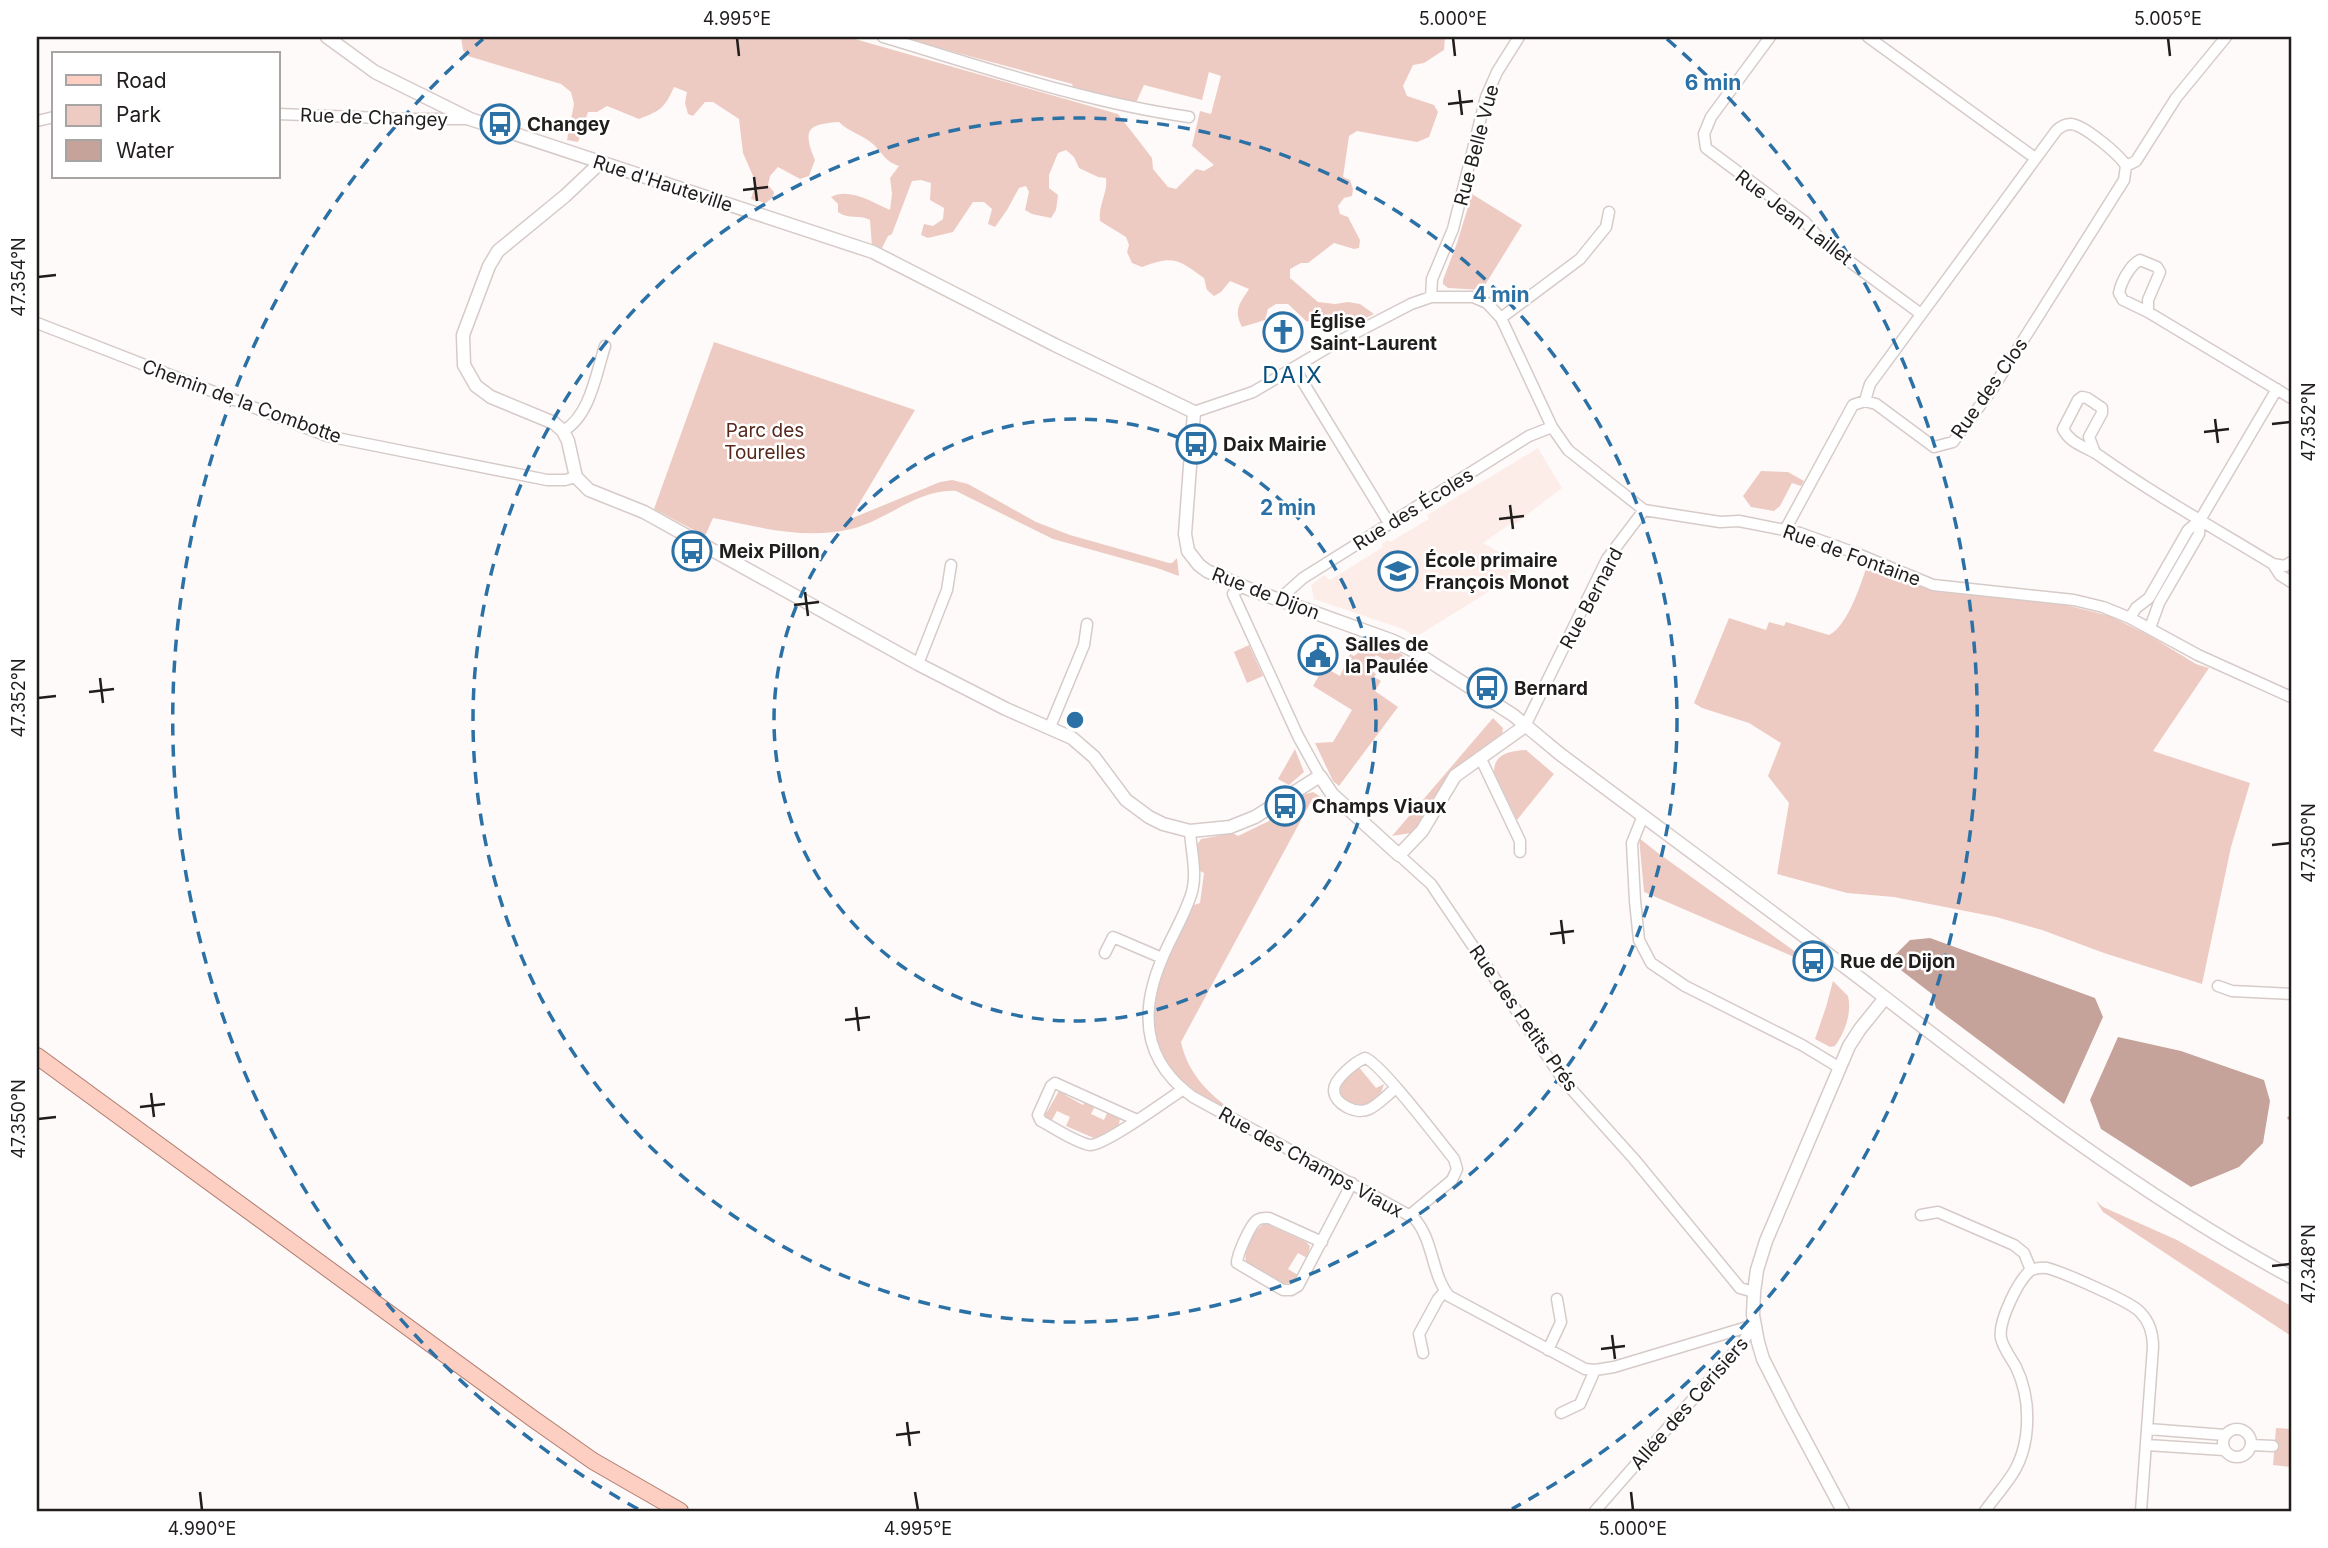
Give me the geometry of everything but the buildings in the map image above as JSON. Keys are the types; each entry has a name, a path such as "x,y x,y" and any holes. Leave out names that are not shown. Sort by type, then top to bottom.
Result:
{"main road":[{"path":"37,1056 532,1418 593,1461 680,1511"}],"street":[{"name":"Rue d'Hauteville","path":"327,37 375,72 470,119 873,252 1194,412"},
{"path":"883,37 1084,98 1189,117"},
{"name":"Rue Belle Vue","path":"1431,297 1432,279 1456,220 1486,97 1518,37"},
{"name":"Rue Jean Laillet","path":"1770,37 1711,117 1704,134 1706,148 1805,222 1823,242 1921,314"},
{"path":"1868,37 2035,158"},
{"path":"1785,530 1849,409 1865,401 1870,384 2056,131 2065,125 2074,124 2121,157 2126,166 2136,161 2176,98 2225,37"},
{"name":"Rue de Changey","path":"280,114 470,119"},
{"path":"600,163 565,196 498,251 477,296 461,343 466,370 482,391 554,423 563,431 569,444 576,477 594,493 645,512 918,664 1006,709 1072,738 1086,749 1117,790 1137,809 1163,824 1190,831 1230,827 1243,822 1320,776 1298,736 1233,594 1243,587"},
{"name":"Rue des Clos","path":"1865,401 1876,404 1934,447 1953,442 1993,388 2070,268 2124,180 2126,166"},
{"path":"1501,318 1580,259 1606,227 1609,212"},
{"path":"2148,312 2148,300 2160,272 2157,267 2140,260 2134,263 2120,287 2119,293 2123,300 2148,312 2291,397"},
{"name":"Rue de Fontaine","path":"1194,412 1252,392 1332,345 1411,304 1431,297 1455,295 1481,299 1501,318 1552,427 1568,450 1644,510 1720,522 1739,521 1785,530 1858,554 1933,585 2074,600 2103,607 2150,628 2197,655 2291,696"},
{"name":"Chemin de la Combotte","path":"37,323 327,436 547,480 576,477"},
{"path":"563,431 574,425 586,406 605,346"},
{"path":"1295,369 1389,523"},
{"path":"2130,618 2136,608 2149,598 2188,530 2200,520 2277,389"},
{"path":"2095,453 2089,438 2102,408 2082,397 2063,429 2076,444 2095,453 2119,471 2273,564 2285,566 2291,562"},
{"name":"Rue de Dijon","path":"1194,412 1185,534 1186,546 1199,565 1243,587 1412,650 1513,715 2074,1140 2180,1213 2226,1242 2291,1277"},
{"name":"Rue des Écoles","path":"1282,601 1284,595 1303,578 1529,436 1552,427"},
{"name":"Rue Bernard","path":"1525,726 1607,559 1644,510"},
{"path":"2150,628 2159,603 2199,534 2200,520"},
{"path":"2273,564 2280,575 2291,582"},
{"path":"918,664 947,590 951,565"},
{"path":"1050,727 1084,645 1087,624"},
{"path":"1399,855 1422,831 1450,781 1525,726"},
{"path":"1480,757 1520,841 1520,852"},
{"name":"Rue des Petits Prés","path":"1320,776 1332,794 1431,884 1564,1081 1634,1159 1740,1288 1754,1292"},
{"path":"1643,816 1632,843 1635,911 1639,940 1651,963 1685,986 1802,1045 1840,1068"},
{"name":"Rue des Champs Viaux","path":"1190,831 1194,881 1191,896 1162,958 1149,995 1149,1030 1159,1061 1182,1090 1410,1215 1424,1232 1445,1291"},
{"path":"1105,953 1113,937 1162,958"},
{"path":"2218,986 2231,991 2291,994"},
{"path":"1843,1511 1763,1359 1754,1325 1754,1292 1757,1270 1766,1241 1840,1068 1854,1038 1885,998"},
{"path":"1396,1088 1371,1108 1359,1111 1341,1103 1334,1090 1335,1083 1358,1061 1364,1058 1371,1060 1396,1088 1454,1159 1457,1169 1452,1180 1410,1215"},
{"path":"1137,1120 1055,1083 1051,1086 1038,1115 1041,1121 1091,1145 1097,1144 1137,1120 1182,1090"},
{"path":"1322,1242 1269,1218 1261,1219 1254,1223 1238,1254 1237,1263 1283,1290 1298,1286 1322,1242 1352,1183"},
{"path":"1921,1215 1938,1212 2014,1245 2024,1253 2031,1270"},
{"path":"1985,1511 2014,1472 2025,1442 2027,1419 2025,1397 2018,1373 2003,1344 2000,1330 2021,1279 2031,1270 2042,1267 2126,1302 2142,1315 2150,1327 2153,1340 2141,1511"},
{"path":"1423,1353 1419,1334 1438,1298 1445,1291 1454,1300 1564,1360 1595,1370 1614,1367 1754,1325"},
{"path":"1548,1350 1561,1322 1557,1299"},
{"name":"Allée des Cerisiers","path":"1595,1511 1742,1343 1754,1325"},
{"path":"1561,1413 1580,1404 1595,1370"},
{"path":"2148,1429 2225,1435"},
{"path":"2232,1429 2242,1429 2249,1435 2251,1444 2247,1453 2238,1457 2229,1455 2222,1444 2225,1435 2232,1429"},
{"path":"2251,1444 2273,1446"},
{"path":"2147,1445 2224,1450"},
{"path":"1831,1491 1833,1511"}],"shaded area":[{"path":"1538,448 1562,488 1515,524 1513,522 1483,543 1515,564 1512,567 1517,573 1501,584 1416,637 1403,629 1314,599 1311,585 1324,575 1330,580 1383,547 1382,544 1388,540 1390,542 1429,519 1427,515"}],"green space":[{"path":"461,37 848,37 1118,114 1152,158 1153,169 1168,187 1176,189 1196,169 1204,171 1214,165 1192,146 1200,111 1211,114 1221,76 1209,72 1202,100 1144,85 1134,107 1075,92 1072,84 899,37 1445,37 1444,50 1424,63 1413,65 1403,86 1407,96 1434,105 1438,112 1429,137 1417,142 1357,131 1349,136 1343,177 1350,180 1352,196 1344,198 1338,206 1340,214 1348,217 1360,240 1359,248 1334,243 1308,263 1301,263 1290,269 1290,278 1318,302 1360,304 1374,314 1346,328 1306,321 1288,304 1276,304 1268,309 1265,320 1242,327 1238,311 1249,289 1230,281 1214,296 1207,290 1204,278 1181,263 1168,260 1142,267 1132,263 1127,252 1129,245 1126,237 1100,221 1106,178 1079,168 1074,157 1066,150 1058,153 1049,175 1049,188 1058,195 1056,210 1051,218 1025,210 1029,192 1026,186 1019,188 995,227 988,224 992,209 984,202 973,202 953,232 928,238 921,235 924,224 933,226 943,219 944,208 930,200 931,183 912,181 892,234 888,236 881,250 872,247 870,220 838,212 838,204 831,197 838,194 853,195 890,210 890,178 899,166 887,160 869,141 839,122 820,124 810,130 809,141 815,160 809,176 800,179 778,167 770,176 768,185 774,192 773,197 766,203 751,199 756,183 743,153 739,119 713,102 705,102 693,116 688,114 685,103 687,92 674,87 661,108 639,119 607,106 597,112 588,112 578,142 567,140 574,104 571,92 561,84 468,56 463,50"},
{"path":"1472,194 1522,225 1482,290 1448,288 1443,284 1443,280"},
{"name":"Parc des Tourelles","path":"714,342 915,410 850,519 940,482 952,480 968,484 1036,522 1070,535 1169,563 1177,558 1179,576 1053,539 956,491 929,495 851,529 799,533 713,518 705,536 654,509"},
{"path":"1761,471 1788,472 1804,481 1801,486 1792,483 1780,506 1774,511 1751,507 1743,496"},
{"path":"1868,563 1932,590 2054,602 2110,616 2196,664 2209,668 2153,751 2250,783 2231,847 2202,984 1996,917 1894,897 1847,893 1777,874 1789,803 1768,776 1781,743 1749,723 1694,703 1729,618 1766,630 1769,622 1784,626 1786,622 1829,635 1848,614"},
{"path":"1368,642 1400,653 1418,667 1417,669 1402,660 1397,667 1376,655 1367,667 1376,674 1374,677 1381,681 1375,691 1398,707 1339,786 1333,781 1315,743 1333,742 1352,710 1313,686 1324,667 1340,676 1350,654 1354,656 1358,653 1354,648 1357,643 1366,647"},
{"path":"1249,645 1263,676 1247,683 1234,652"},
{"path":"1493,718 1503,728 1502,735 1451,771 1421,822 1411,833 1392,836"},
{"path":"1295,749 1304,772 1289,785 1278,779"},
{"path":"1526,750 1554,774 1517,820 1494,772 1497,761 1504,754"},
{"path":"1313,792 1321,797 1313,798 1181,1042 1195,1075 1218,1100 1237,1114 1236,1116 1199,1095 1172,1070 1159,1047 1154,1025 1155,1001 1171,954 1194,905 1200,903 1204,873 1200,871 1197,845 1201,839 1233,833 1238,836 1269,821 1269,817 1299,796"},
{"path":"1639,838 1658,853 1815,966 1644,892"},
{"path":"1833,981 1848,996 1849,1009 1842,1035 1835,1046 1830,1047 1815,1039"},
{"path":"1358,1066 1376,1088 1384,1084 1379,1095 1364,1105 1347,1103 1340,1091 1344,1081"},
{"path":"1060,1089 1083,1105 1085,1101 1095,1106 1091,1114 1104,1120 1108,1111 1120,1118 1119,1125 1096,1139 1066,1126 1070,1117 1057,1111 1052,1120 1046,1118 1044,1111 1047,1112"},
{"path":"2096,1201 2103,1207 2177,1240 2291,1306 2291,1336 2103,1212"},
{"path":"1265,1223 1310,1246 1307,1258 1298,1253 1288,1269 1298,1275 1292,1283 1282,1284 1247,1266 1249,1242"},
{"path":"2276,1428 2291,1429 2291,1467 2273,1465"}],"water":[{"path":"1930,938 2095,998 2103,1017 2064,1104 1936,1008 1932,994 1889,961 1910,940"},
{"path":"2118,1037 2181,1051 2264,1080 2270,1101 2263,1143 2239,1167 2191,1187 2101,1129 2090,1100"}],"place":[{"name":"Changey","path":"500,124"},
{"name":"Église Saint-Laurent","path":"1283,332"},
{"name":"Daix Mairie","path":"1196,444"},
{"name":"Meix Pillon","path":"692,551"},
{"name":"École primaire François Monot","path":"1398,571"},
{"name":"Salles de la Paulée","path":"1318,655"},
{"name":"Bernard","path":"1487,688"},
{"name":"Champs Viaux","path":"1285,806"},
{"name":"Rue de Dijon","path":"1813,961"}],"district":[{"name":"DAIX","path":"1293,375"}]}
